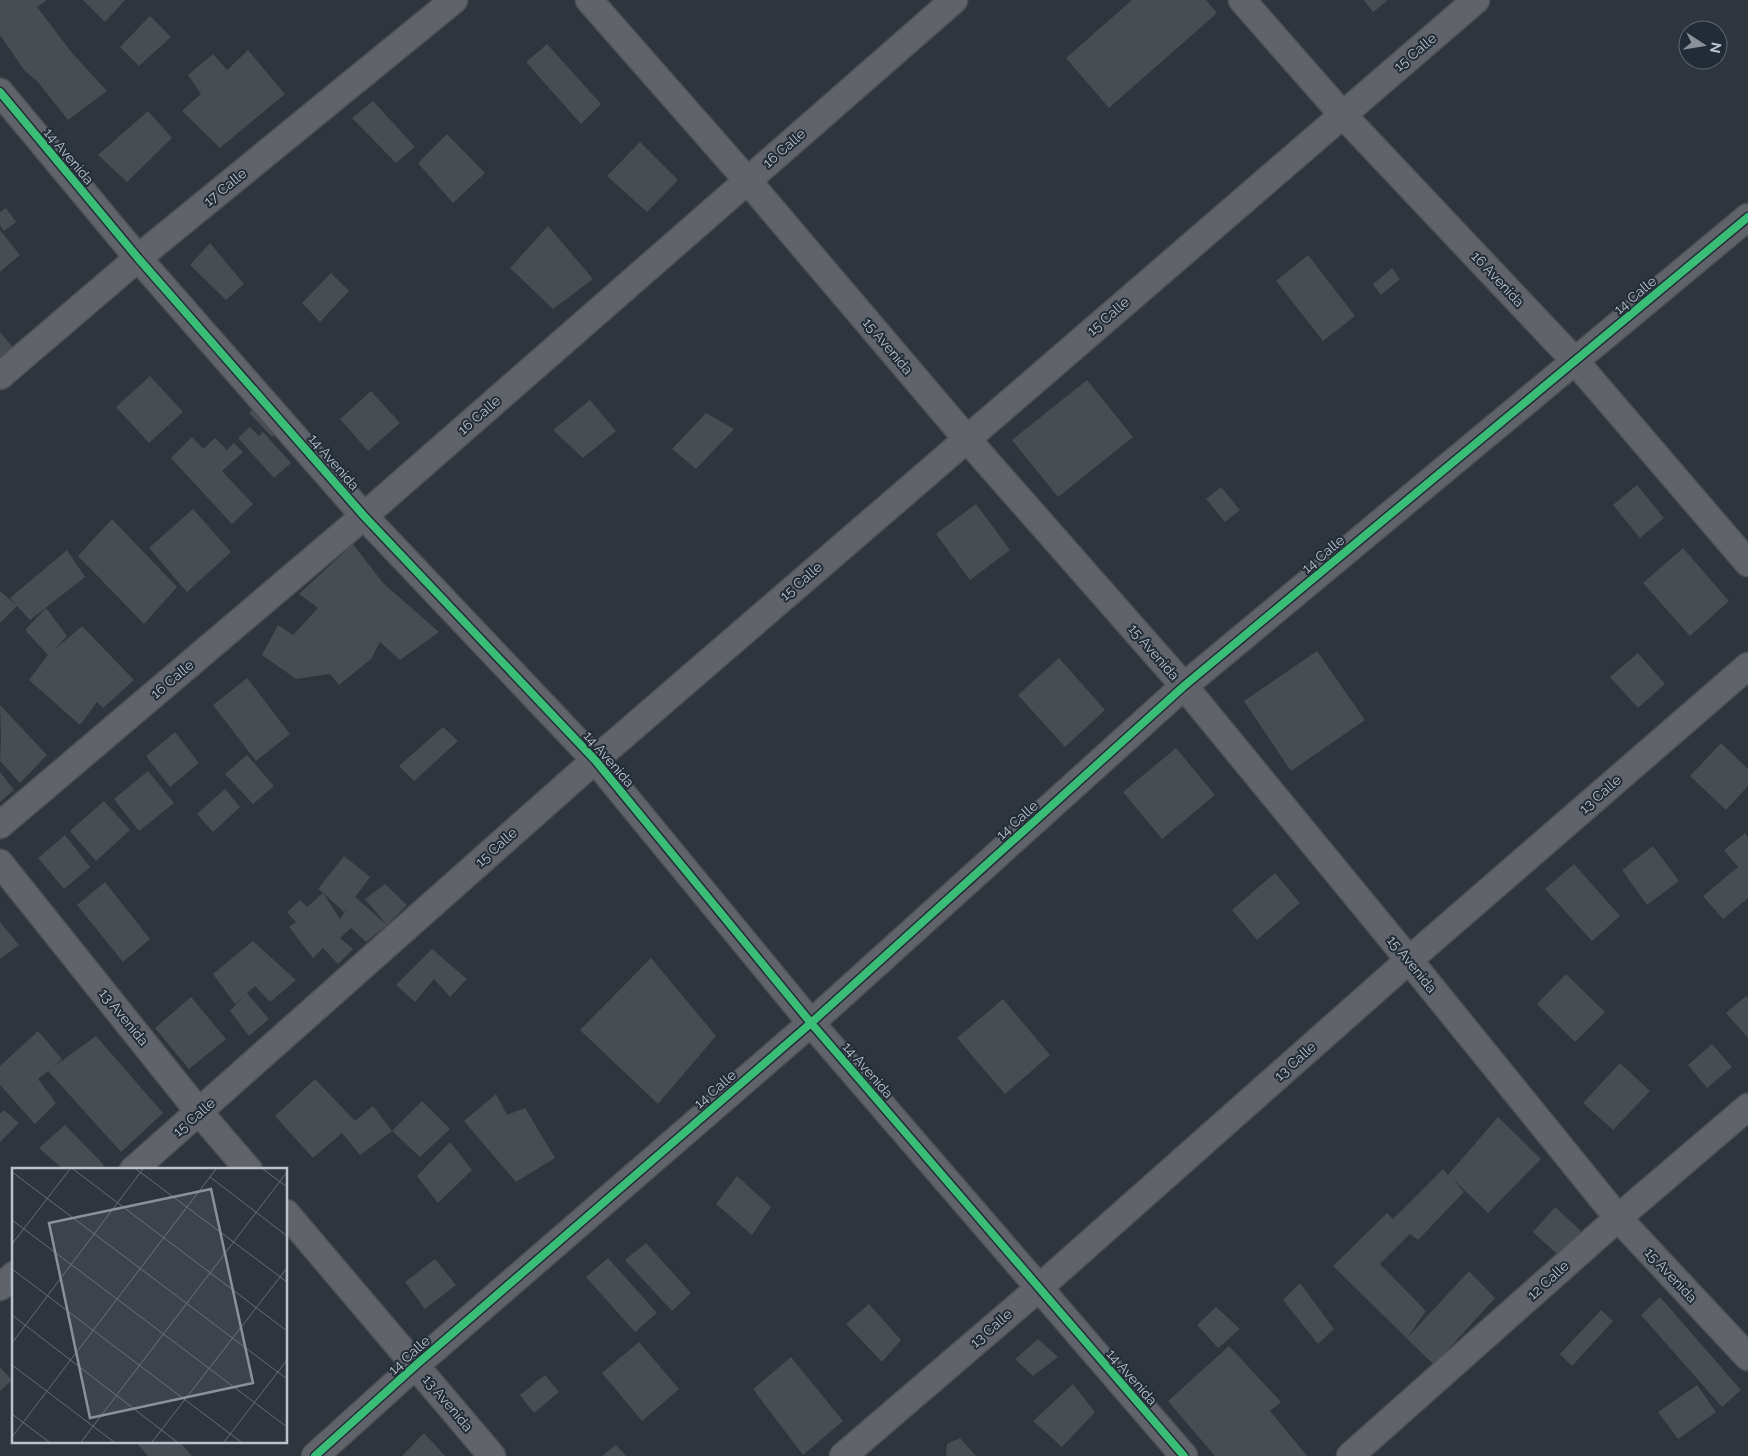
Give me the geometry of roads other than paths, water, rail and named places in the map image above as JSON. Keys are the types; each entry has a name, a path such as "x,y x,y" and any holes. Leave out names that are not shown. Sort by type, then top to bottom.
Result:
{"street":[{"name":"17 Calle","path":"0,376 138,258 454,0"},
{"name":"15 Avenida","path":"590,0 747,180 966,438 1184,686 1618,1218 1748,1357"},
{"name":"16 Calle","path":"0,826 364,516 954,0"},
{"name":"16 Avenida","path":"1242,0 1342,114 1575,360 1748,563"},
{"name":"15 Calle","path":"135,1168 595,760 1476,0"},
{"name":"14 Avenida","path":"0,92 138,258 364,516 595,760 811,1023 1184,1456"},
{"name":"14 Calle","path":"316,1456 416,1365 811,1023 1184,686 1748,217"},
{"name":"13 Calle","path":"843,1456 1039,1288 1409,960 1748,666"},
{"name":"13 Avenida","path":"0,863 247,1168"},
{"name":"12 Calle","path":"1350,1456 1618,1218 1748,1106"},
{"name":"13 Avenida","path":"288,1216 492,1456"},
{"path":"0,1287 12,1277"}]}
